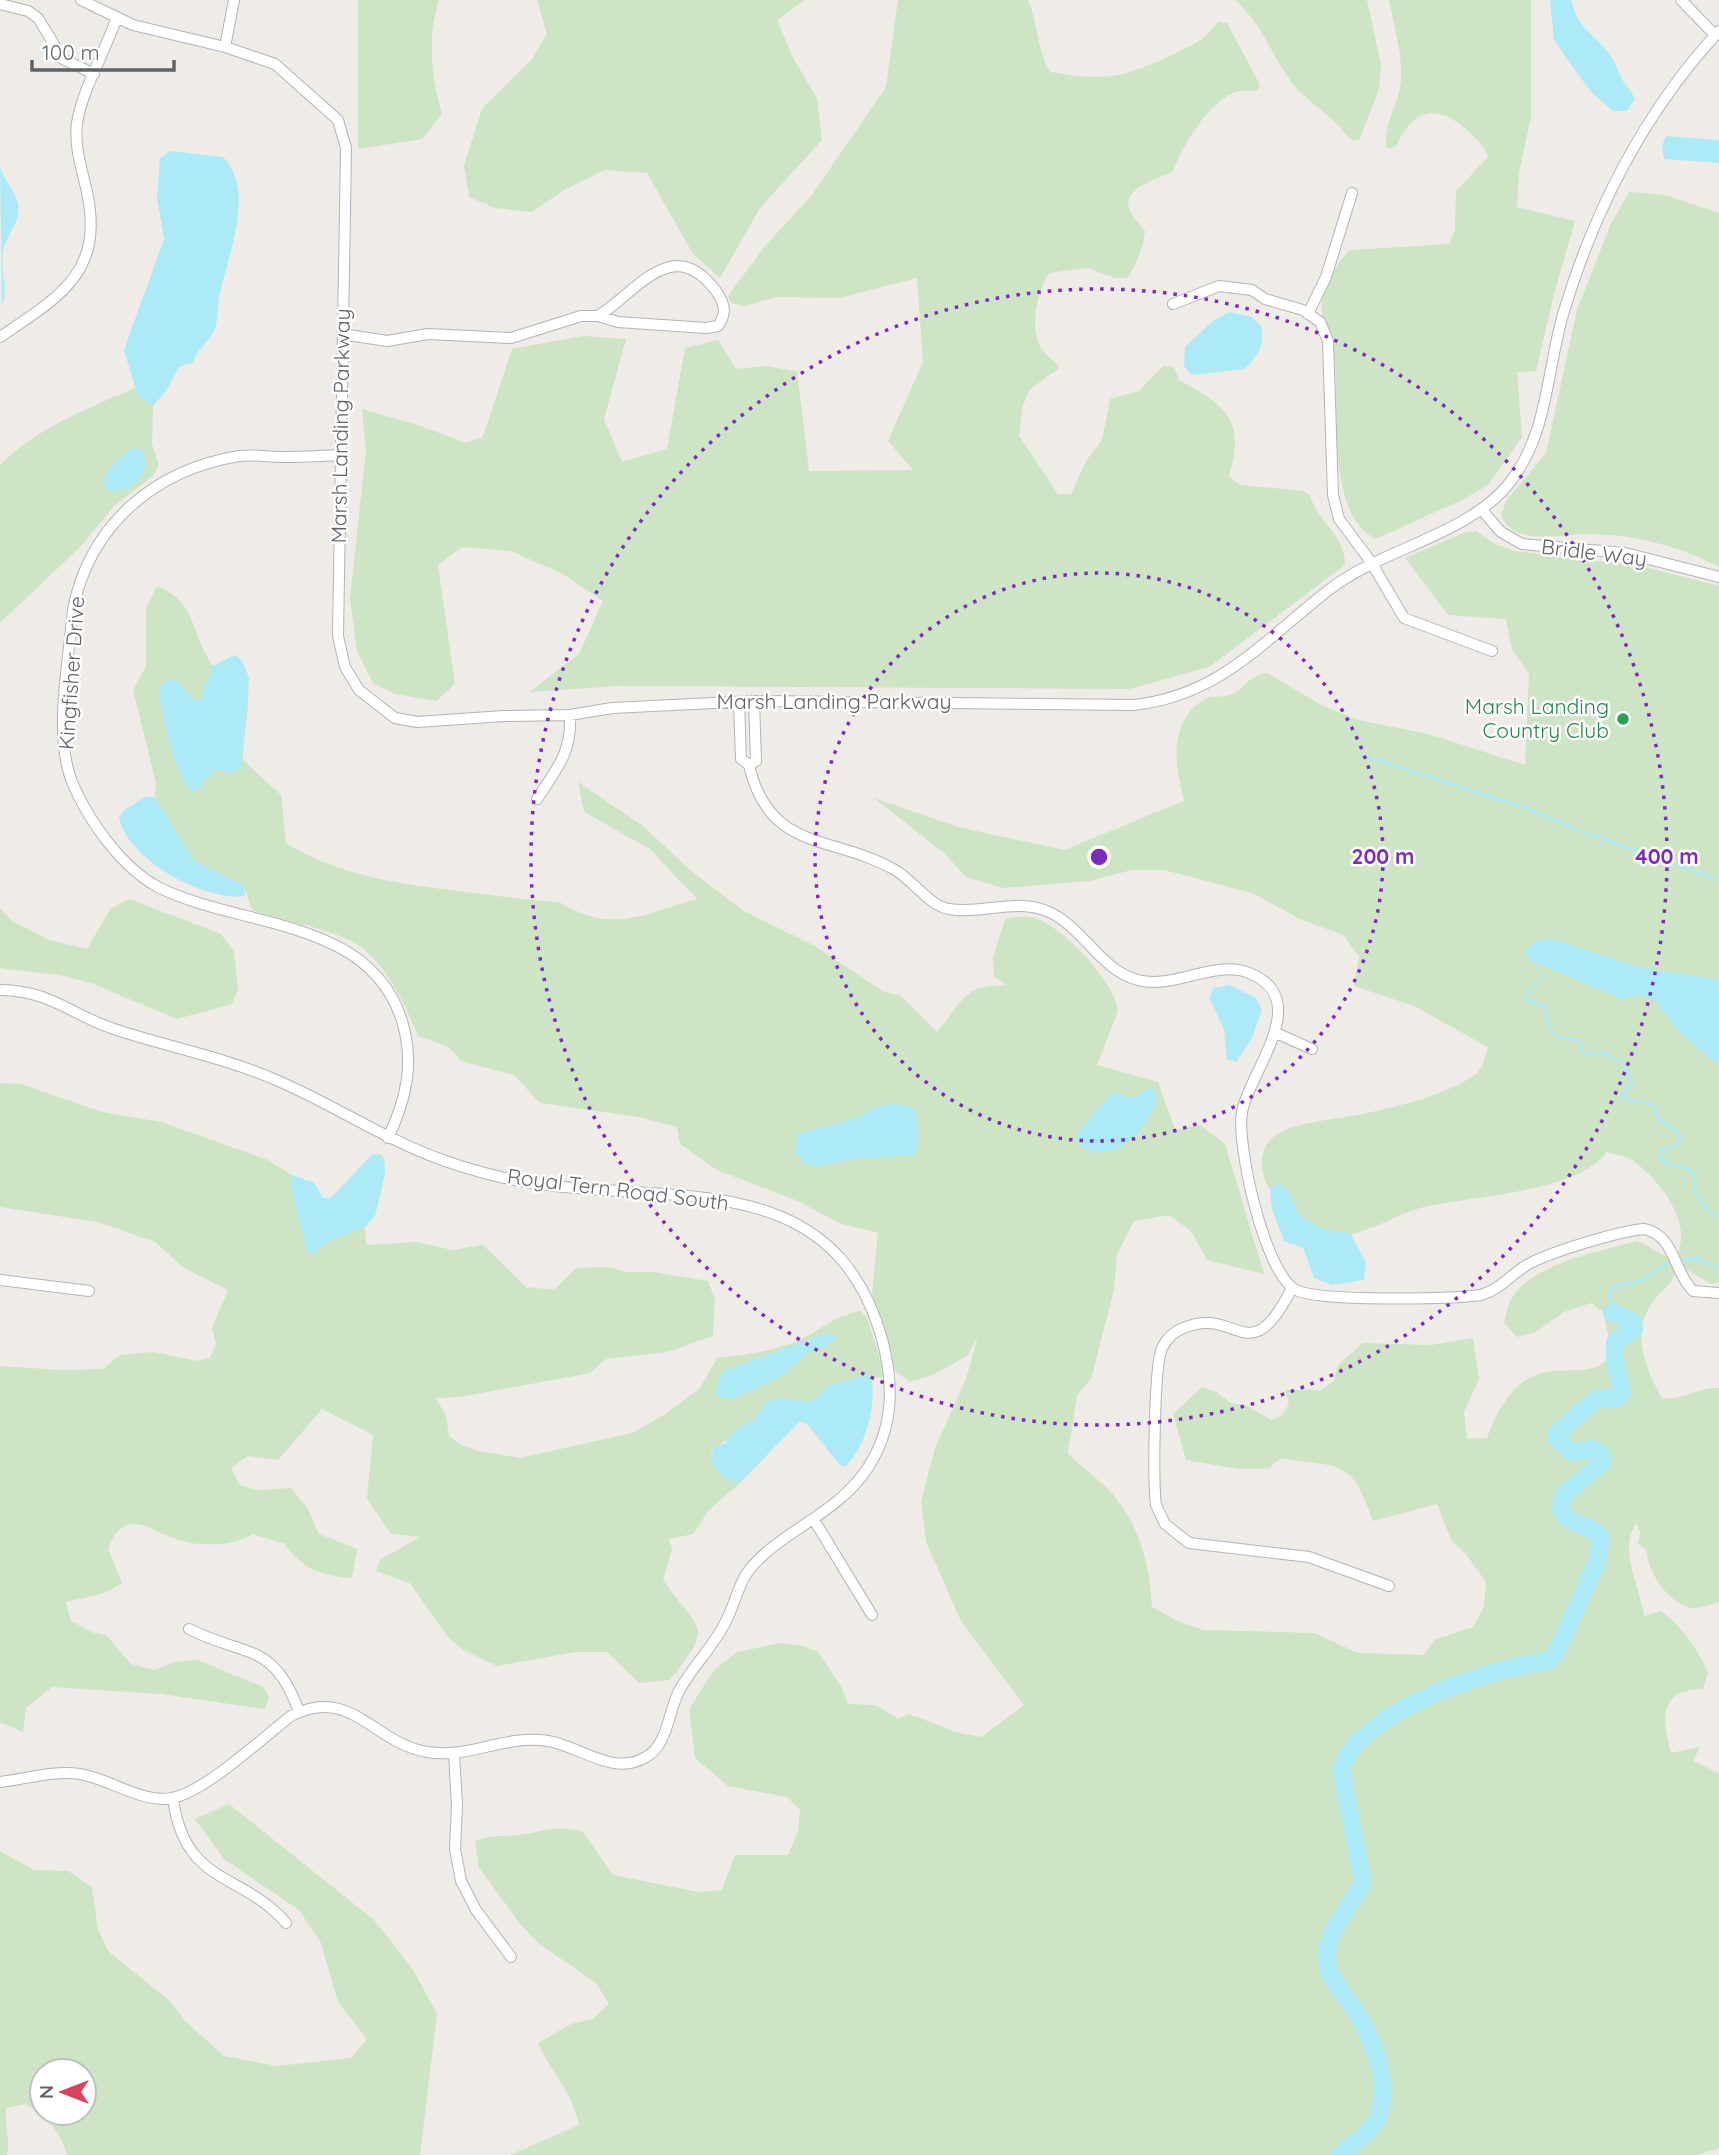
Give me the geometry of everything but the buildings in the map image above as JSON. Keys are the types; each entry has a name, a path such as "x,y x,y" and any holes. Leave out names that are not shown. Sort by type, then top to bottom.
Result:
{"street":[{"path":"0,337 48,303 74,278 88,256 93,219 76,134 82,103 116,19 82,0"},
{"path":"225,47 234,0"},
{"path":"1681,0 1717,33"},
{"path":"0,4 28,11 38,18 64,59 94,74"},
{"name":"Marsh Landing Parkway","path":"116,19 225,47 275,64 341,127 346,148 338,636 345,667 359,690 395,718 417,722 570,715 612,708 754,701 1155,703 1176,698 1218,679 1329,590 1371,562 1453,525 1481,509 1511,481 1531,447 1544,407 1563,313 1608,195 1646,128 1717,33"},
{"path":"1308,314 1326,277 1352,194"},
{"path":"342,334 387,341 428,334 511,338 581,316 598,316 618,322 706,328 718,326 724,318 725,305 702,276 685,266 667,265 598,316"},
{"path":"1173,304 1219,286 1236,286 1252,290 1265,299 1320,321 1328,341 1336,507 1339,519 1371,562 1404,618 1492,651"},
{"name":"Kingfisher Drive","path":"341,456 248,456 214,462 164,481 116,519 93,550 78,588 64,751 73,783 84,806 118,853 145,878 174,894 326,940 352,954 379,978 396,1003 408,1051 407,1089 388,1138"},
{"name":"Bridle Way","path":"1481,509 1501,532 1522,544 1625,553 1719,577"},
{"path":"749,765 756,761 754,701"},
{"path":"739,702 740,759 749,765 759,797 786,828 811,840 882,863 897,871 943,908 1020,905 1048,911 1073,929 1114,968 1141,981 1162,981 1226,970 1248,973 1264,983 1275,999 1279,1019 1276,1033 1245,1099 1241,1119 1242,1139 1261,1229 1280,1277 1292,1288 1310,1295 1481,1295 1499,1288 1529,1264 1635,1230 1660,1235 1693,1291 1719,1293"},
{"path":"537,799 567,750 571,734 570,715"},
{"path":"739,737 755,736"},
{"name":"Royal Tern Road South","path":"0,990 44,996 110,1028 246,1068 305,1093 388,1138 450,1163 524,1182 683,1195 728,1202 795,1223 828,1244 853,1273 873,1312 888,1364 891,1405 884,1436 870,1464 848,1493 750,1570 724,1627 681,1688 661,1740 646,1758 627,1763 606,1762 566,1745 534,1739 494,1743 454,1754 408,1748 345,1709 317,1706 299,1712 198,1788 173,1798"},
{"path":"1276,1033 1312,1049"},
{"path":"0,1280 89,1292"},
{"path":"1292,1288 1274,1321 1261,1330 1240,1332 1193,1324 1184,1327 1167,1340 1159,1359 1156,1505 1173,1534 1189,1543 1309,1557 1389,1586"},
{"path":"814,1520 872,1615"},
{"path":"189,1629 208,1639 247,1648 263,1657 286,1683 299,1712"},
{"path":"454,1754 457,1805 455,1849 461,1881 476,1910 511,1957"},
{"path":"0,1782 46,1774 76,1774 110,1781 151,1798 173,1798 184,1839 203,1864 221,1880 267,1904 286,1923"}],"green space":[{"path":"358,0 439,0 433,29 432,57 442,114 422,139 358,149"},
{"path":"537,0 805,0 777,20 793,58 817,98 822,140 760,208 720,278 693,254 647,173 605,170 564,190 532,212 495,208 469,197 464,165 482,109 532,59 547,34"},
{"path":"898,0 1028,0 1042,54 1050,72 1085,77 1112,76 1138,69 1191,46 1218,22 1227,23 1259,83 1259,89 1238,91 1217,103 1190,137 1173,171 1134,191 1128,204 1131,213 1145,231 1139,256 1127,278 1115,278 1088,268 1049,273 1038,302 1036,334 1044,352 1059,368 1029,390 1022,408 1019,436 1058,494 1071,494 1086,461 1102,440 1110,399 1139,391 1163,366 1174,367 1179,380 1220,406 1228,416 1235,440 1229,476 1240,485 1303,491 1310,495 1341,545 1345,565 1209,667 1129,689 617,686 529,692 579,654 603,601 563,574 511,551 462,547 438,565 455,684 436,701 395,694 373,683 357,651 350,598 366,451 362,409 418,425 466,443 483,437 512,349 583,336 626,339 604,419 622,462 667,449 685,348 718,340 736,369 764,366 797,371 809,471 913,470 888,441 923,362 917,278 839,298 777,297 744,306 731,303 728,296 765,246 812,195 886,87"},
{"path":"1235,0 1367,0 1381,65 1379,89 1360,138 1353,141 1298,90 1258,26"},
{"path":"1389,0 1531,0 1531,117 1519,172 1517,207 1575,221 1536,371 1517,372 1522,437 1488,485 1464,499 1376,539 1360,527 1349,508 1342,485 1338,459 1335,363 1322,315 1322,300 1329,280 1350,250 1449,244 1455,230 1456,191 1488,157 1468,131 1457,122 1437,113 1418,117 1403,133 1396,146 1390,149 1386,146 1387,129 1401,82 1401,61"},
{"path":"1629,192 1665,195 1719,213 1719,567 1674,548 1627,537 1594,534 1547,537 1519,533 1510,528 1501,514 1506,501 1546,453 1577,310 1610,226"},
{"path":"135,388 138,397 153,406 152,444 159,465 154,475 114,506 81,546 0,623 0,465 46,430"},
{"path":"1476,531 1495,544 1514,551 1641,566 1719,586 1719,1282 1711,1284 1684,1268 1677,1254 1681,1229 1663,1190 1630,1159 1607,1152 1592,1166 1548,1185 1420,1208 1350,1235 1329,1234 1313,1226 1300,1215 1280,1187 1269,1189 1263,1174 1262,1159 1272,1138 1298,1126 1390,1108 1454,1087 1478,1072 1488,1047 1414,1006 1354,986 1359,956 1343,935 1300,919 1252,893 1164,870 1132,870 1089,881 1003,888 966,877 944,853 874,798 958,827 1064,850 1184,801 1178,773 1177,745 1184,720 1205,699 1231,695 1253,678 1267,673 1321,705 1358,720 1428,734 1525,765 1529,674 1512,650 1506,619 1448,615 1405,558 1466,532"},
{"path":"157,586 180,601 187,610 213,666 235,655 242,664 248,689 243,760 281,795 286,843 329,864 401,883 559,902 596,918 613,920 643,915 697,899 650,849 584,812 578,782 643,826 690,870 744,911 815,946 884,992 900,995 937,1032 973,991 1008,986 994,976 993,957 1005,919 1038,919 1061,934 1087,958 1108,986 1118,1011 1097,1065 1158,1082 1175,1130 1200,1125 1225,1144 1264,1274 1207,1260 1191,1231 1169,1215 1134,1221 1117,1254 1114,1290 1091,1379 1077,1395 1068,1453 1120,1503 1141,1544 1152,1607 1180,1622 1204,1630 1314,1633 1358,1653 1424,1655 1434,1640 1473,1627 1484,1607 1486,1582 1466,1554 1451,1540 1437,1504 1373,1521 1365,1500 1350,1475 1330,1465 1281,1458 1268,1469 1239,1469 1186,1460 1173,1414 1202,1387 1216,1392 1231,1403 1246,1405 1271,1420 1281,1416 1289,1404 1285,1390 1321,1390 1334,1381 1338,1365 1363,1343 1431,1345 1473,1338 1479,1379 1464,1412 1467,1439 1487,1438 1505,1401 1527,1380 1546,1372 1596,1367 1605,1362 1612,1353 1603,1312 1591,1303 1564,1312 1534,1333 1517,1337 1504,1323 1510,1301 1520,1288 1566,1261 1636,1241 1668,1257 1675,1273 1647,1311 1641,1336 1642,1349 1662,1398 1676,1398 1719,1388 1719,1602 1697,1608 1688,1607 1670,1596 1651,1569 1647,1550 1638,1544 1640,1531 1636,1523 1629,1545 1644,1616 1661,1611 1676,1624 1689,1639 1708,1673 1703,1689 1688,1690 1671,1700 1665,1718 1671,1753 1700,1747 1693,1761 1719,1773 1719,2148 1698,2155 510,2155 579,2125 567,2092 538,2043 571,2024 593,2019 609,2004 596,1983 538,1943 521,1925 479,1868 475,1841 553,1829 582,1831 613,1875 698,1892 722,1890 735,1855 788,1855 798,1832 800,1810 787,1797 728,1786 695,1758 689,1709 714,1670 737,1652 781,1643 803,1646 818,1652 841,1686 848,1704 875,1705 898,1719 909,1714 959,1733 981,1737 1024,1705 961,1621 926,1542 921,1501 935,1448 966,1379 978,1336 968,1355 935,1374 910,1382 895,1371 872,1293 878,1233 839,1223 798,1201 717,1170 680,1144 677,1127 638,1117 540,1103 514,1075 461,1061 449,1047 418,1036 390,980 381,967 358,945 322,930 252,910 244,886 194,861 155,797 156,783 133,690 146,666 146,608"},
{"path":"129,899 221,934 234,952 238,989 232,1004 177,1019 91,983 64,976 0,968 0,908 12,921 49,940 87,949 111,908"},
{"path":"0,1083 21,1084 102,1112 161,1122 268,1160 292,1175 314,1183 323,1198 331,1198 373,1154 381,1155 384,1159 384,1177 378,1204 365,1227 366,1245 417,1242 452,1250 483,1245 526,1287 554,1290 576,1268 607,1267 627,1272 653,1272 708,1281 715,1299 713,1336 667,1352 606,1359 590,1373 460,1397 436,1398 446,1416 449,1436 461,1445 478,1451 520,1458 632,1433 666,1414 700,1388 717,1358 783,1346 843,1316 861,1311 867,1318 884,1371 881,1378 871,1377 822,1392 811,1402 766,1402 755,1419 712,1450 712,1461 717,1470 735,1482 741,1482 709,1510 693,1534 669,1539 672,1549 663,1580 697,1628 693,1647 670,1680 639,1683 607,1652 576,1652 497,1666 463,1650 447,1636 410,1583 376,1571 380,1560 420,1537 391,1534 367,1499 373,1435 322,1409 278,1460 248,1456 231,1468 240,1485 258,1490 291,1488 307,1508 319,1534 357,1549 352,1578 314,1570 298,1560 285,1544 252,1534 225,1543 202,1544 182,1541 136,1524 121,1528 108,1549 122,1583 102,1594 66,1602 71,1621 94,1633 106,1635 131,1664 154,1670 175,1662 198,1660 263,1687 269,1696 265,1709 161,1694 52,1687 26,1708 23,1732 0,1722 0,1366 60,1370 103,1369 120,1355 153,1352 197,1361 210,1358 216,1344 212,1328 228,1290 184,1268 155,1242 98,1222 0,1207"},
{"path":"229,1804 374,1920 412,1968 437,2014 420,2155 67,2155 53,2127 98,2127 98,2057 28,2057 28,2105 6,2108 8,2149 7,2155 0,2155 0,1851 34,1870 68,1871 92,1887 98,1930 108,1951 171,2002 185,2021 224,2056 277,2066 351,2058 367,2039 338,2002 321,1943 299,1910 224,1859 195,1819"}],"water":[{"path":"1550,0 1572,0 1581,24 1605,48 1634,96 1635,99 1627,111 1613,111 1591,92 1565,56 1554,40"},
{"path":"1666,136 1719,140 1719,163 1664,159 1662,146"},
{"path":"171,151 223,157 233,171 239,204 214,331 193,362 179,367 166,391 153,406 138,397 124,350 164,239 157,198 160,158"},
{"path":"0,165 17,199 18,211 3,251 5,292 2,306"},
{"path":"1230,312 1252,317 1261,326 1261,345 1256,355 1244,369 1192,375 1184,366 1185,347 1214,320"},
{"path":"136,448 142,450 146,460 143,474 135,484 124,490 110,491 103,485 110,468 119,458"},
{"path":"235,655 243,662 249,678 241,769 233,773 214,770 198,790 191,791 185,784 175,759 162,712 159,689 166,680 176,680 194,700 200,700 213,666"},
{"path":"145,797 155,797 194,861 244,886 245,896 228,896 189,885 151,862 136,848 125,833 119,817 124,810"},
{"path":"1540,940 1555,940 1643,968 1719,980 1719,1066 1681,1034 1655,1001 1641,995 1622,999 1531,961 1526,954 1528,947"},
{"path":"1229,985 1256,998 1262,1010 1252,1038 1236,1062 1227,1059 1224,1029 1209,998 1214,988"},
{"path":"1151,1087 1157,1093 1154,1106 1148,1120 1128,1142 1115,1150 1102,1153 1089,1150 1077,1142 1077,1133 1111,1094 1119,1093 1133,1099"},
{"path":"898,1103 910,1107 916,1113 918,1144 915,1155 854,1159 815,1167 806,1165 795,1152 797,1134 854,1119 876,1107"},
{"path":"373,1154 384,1159 385,1174 375,1216 365,1227 331,1240 314,1253 307,1252 292,1192 292,1175 314,1183 323,1198 331,1198"},
{"path":"1280,1184 1291,1196 1298,1212 1308,1222 1336,1232 1350,1233 1366,1263 1364,1280 1332,1285 1314,1278 1303,1248 1284,1241 1272,1209 1270,1192 1272,1186"},
{"path":"828,1333 836,1337 834,1342 806,1355 783,1375 733,1399 719,1397 715,1391 722,1371"},
{"path":"863,1376 871,1377 871,1413 859,1448 845,1467 839,1464 807,1424 800,1421 741,1482 729,1480 714,1466 714,1448 725,1443 737,1428 755,1419 766,1402 777,1398 811,1402 830,1385"}],"waterway":[{"path":"1361,755 1523,807 1580,831 1719,880"},
{"path":"1544,975 1528,993 1526,1001 1546,1007 1548,1023 1553,1033 1563,1038 1579,1039 1584,1054 1605,1053 1623,1064 1632,1083 1623,1094 1624,1099 1653,1105 1658,1117 1680,1135 1678,1145 1661,1150 1662,1162 1689,1170 1694,1176 1695,1193 1710,1213 1719,1215"},
{"path":"1680,1261 1696,1258 1719,1268"},
{"path":"1612,1313 1609,1295 1614,1287 1644,1280 1664,1265 1673,1262"},
{"path":"1340,2155 1367,2133 1375,2122 1382,2090 1378,2062 1368,2034 1332,1978 1327,1963 1332,1935 1363,1883 1341,1769 1352,1750 1368,1733 1412,1704 1486,1675 1549,1660 1556,1653 1597,1561 1601,1538 1590,1529 1567,1518 1560,1506 1564,1494 1603,1462 1600,1453 1591,1449 1573,1453 1557,1439 1557,1433 1596,1399 1617,1398 1622,1393 1615,1361 1615,1342 1634,1329 1632,1321 1612,1313"}],"place":[{"name":"Marsh Landing Country Club","path":"1623,719"}]}
